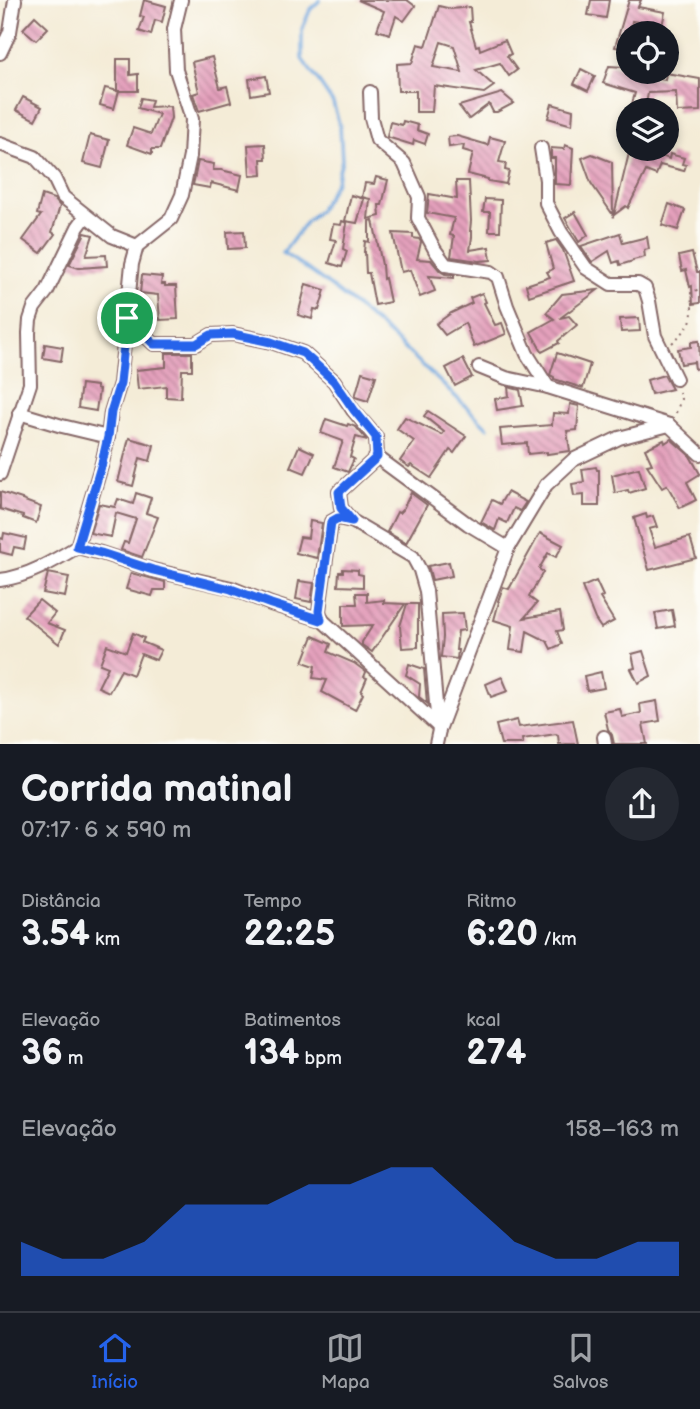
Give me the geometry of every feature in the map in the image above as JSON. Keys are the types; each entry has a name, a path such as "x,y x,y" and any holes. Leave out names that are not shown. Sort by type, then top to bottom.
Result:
{"street":[{"path":"0,53 10,32 15,0"},
{"path":"0,580 53,562 77,547 102,463 111,412 120,383 132,264 137,246 172,219 182,195 190,156 192,119 176,70 174,29 181,0"},
{"path":"370,92 371,118 377,140 404,163 419,197 418,218 435,250 446,265 491,272 498,276 527,354 548,387"},
{"path":"0,144 35,158 54,178 63,197 112,236 137,246"},
{"path":"541,148 546,203 561,232 586,268 611,284 638,284 645,288 655,336 676,379"},
{"path":"0,474 30,384 29,333 34,308 47,291 86,216"},
{"path":"127,318 154,344 196,344 211,335 233,334 271,342 303,353 334,381 376,437 377,457"},
{"path":"479,366 506,378 548,387 669,425 700,454"},
{"path":"19,414 108,437"},
{"path":"438,728 508,548 546,485 573,460 619,438 669,425"},
{"path":"352,521 341,508 339,492 377,457"},
{"path":"377,457 468,524 508,548"},
{"path":"321,620 319,611 331,522 338,518 352,521 413,557 426,591 438,728 436,744"},
{"path":"77,547 153,570 231,589 321,620 438,728"}],"building":[{"path":"144,0 166,6 162,22 155,20 151,35 139,31 144,17 140,16"},
{"path":"358,0 407,0 415,6 404,21 396,16 390,34 377,30 384,11"},
{"path":"591,0 609,0 606,18 588,15"},
{"path":"629,0 641,0 638,7 665,12 663,21 623,21"},
{"path":"439,6 451,9 470,7 469,22 476,46 479,45 480,50 505,40 511,54 507,56 517,70 509,76 500,63 476,70 494,86 484,93 434,86 432,112 416,112 416,91 398,91 397,64 412,63 418,44 426,46","holes":["441,42 454,46 462,72 433,67"]},
{"path":"35,16 48,28 36,40 23,29"},
{"path":"212,57 220,88 227,86 231,102 199,111 193,94 199,92 192,62"},
{"path":"117,59 130,59 130,75 138,74 138,91 117,91"},
{"path":"609,66 616,66 616,84 679,84 679,75 700,79 700,111 679,112 676,92 648,93 647,98 634,98 635,93 603,83"},
{"path":"581,69 595,76 588,91 574,84"},
{"path":"266,76 269,92 251,95 249,79"},
{"path":"105,88 119,91 114,109 100,105"},
{"path":"502,93 514,103 497,112 493,112 489,104 469,119 459,106"},
{"path":"23,97 42,107 35,120 16,110"},
{"path":"141,98 152,100 150,107 170,106 171,118 160,149 152,149 152,154 127,145 133,128 151,134 159,114 138,108"},
{"path":"552,104 573,110 572,125 548,118"},
{"path":"403,121 418,125 417,130 428,134 425,144 414,140 413,145 387,137 390,122 402,125"},
{"path":"90,135 109,140 102,168 83,163"},
{"path":"457,136 488,145 490,137 505,141 499,162 506,163 505,170 509,171 506,184 468,174 473,153 463,150 464,145 449,147 448,137"},
{"path":"265,144 266,159 261,159 262,175 250,176 248,145"},
{"path":"565,145 573,148 571,185 555,184 555,158 551,158 551,148 564,149"},
{"path":"592,154 612,162 613,215 591,183 582,158"},
{"path":"679,157 684,158 684,171 660,165 656,175 646,171 628,208 626,206 614,215 627,161 679,161"},
{"path":"198,161 214,164 213,170 242,175 239,190 211,183 210,188 193,185"},
{"path":"376,177 388,180 382,205 379,205 380,216 368,219 370,199 362,197 365,183 374,184"},
{"path":"456,181 469,181 472,231 470,250 489,247 491,260 451,257 454,236 450,235 454,218 427,213 429,194 457,199"},
{"path":"42,195 54,199 60,206 52,232 55,234 41,253 23,240 41,215 37,214"},
{"path":"351,195 364,199 357,223 345,221"},
{"path":"485,199 501,200 500,231 489,231 490,212 483,212"},
{"path":"669,204 685,210 678,230 662,225"},
{"path":"575,212 588,235 579,242 565,218"},
{"path":"373,220 383,279 385,278 390,302 375,305 369,273 366,273 364,252 365,241 369,242 369,221"},
{"path":"342,221 347,223 343,249 347,251 342,267 329,263 336,240 330,239 333,224 341,225"},
{"path":"244,231 245,248 228,249 227,232"},
{"path":"85,233 93,235 86,256 106,255 107,266 79,268 69,265"},
{"path":"393,233 413,234 413,238 421,242 417,259 431,260 440,271 454,275 454,278 429,276 435,291 420,297 410,270 401,272"},
{"path":"620,233 623,243 647,237 649,249 644,250 645,257 620,265 619,261 613,263 609,251 592,262 581,246"},
{"path":"556,240 563,250 574,281 529,296 526,285 550,277 547,272 553,269 546,243"},
{"path":"692,253 697,272 700,272 700,303 693,304 692,286 690,287 686,270 682,271 679,256"},
{"path":"142,275 162,277 161,284 176,286 178,319 160,320 158,295 140,293"},
{"path":"306,284 325,290 319,310 314,309 312,319 298,315"},
{"path":"598,290 560,318 569,316 577,325 558,341 559,343 542,352 531,332 554,319 546,313 562,294"},
{"path":"482,293 495,325 502,323 506,334 474,347 465,323 445,335 436,324 472,303 470,298"},
{"path":"639,318 640,331 621,332 620,319"},
{"path":"699,341 700,368 695,369 694,362 681,364 678,349 691,347 691,342"},
{"path":"45,344 63,347 61,361 43,358"},
{"path":"166,353 192,353 192,370 182,370 181,398 166,397 166,386 138,389 136,370 166,367"},
{"path":"557,353 590,364 583,388 554,379 550,375"},
{"path":"463,359 472,377 455,386 446,368"},
{"path":"362,372 376,376 368,401 355,397"},
{"path":"664,375 672,389 651,394 647,380"},
{"path":"81,384 96,386 99,390 96,411 78,408"},
{"path":"508,387 520,390 523,406 497,410 495,399 509,396"},
{"path":"570,404 579,406 577,430 567,431 570,451 528,454 527,443 502,445 500,429 552,425 553,413 569,414"},
{"path":"428,411 466,436 454,453 450,450 431,478 400,461 414,441 397,429 405,417 442,435 444,432 424,416"},
{"path":"326,419 356,427 367,440 356,437 350,457 354,459 348,472 334,467 343,441 321,433"},
{"path":"129,438 154,445 150,461 140,458 133,486 118,482"},
{"path":"671,439 690,456 700,474 687,482 696,500 680,508 667,485 662,488 647,465 652,464 645,449"},
{"path":"299,446 314,453 305,473 290,467"},
{"path":"596,467 599,470 599,506 584,506 584,495 574,496 572,484 584,482 582,469"},
{"path":"639,468 645,488 629,493 628,490 615,493 612,475"},
{"path":"0,492 41,507 36,523 0,509"},
{"path":"507,492 526,502 520,511 514,508 507,523 499,519 495,530 481,522 492,500 500,504"},
{"path":"136,493 151,498 146,513 158,517 142,557 121,550 124,542 128,543 136,519 116,513 111,537 90,533 99,504 115,507 118,499 133,504"},
{"path":"411,493 427,505 406,543 387,532"},
{"path":"646,514 647,518 653,516 657,527 649,529 655,547 690,537 696,558 649,570 634,518"},
{"path":"310,521 322,523 317,558 296,553 300,537 308,538"},
{"path":"4,533 26,538 24,549 14,547 12,555 0,552 0,538 3,539"},
{"path":"540,533 563,545 556,557 548,553 539,569 543,572 529,597 537,603 524,618 560,612 563,630 557,631 562,644 551,649 547,641 527,631 524,652 510,650 513,626 494,620 498,601 503,587 509,589"},
{"path":"449,562 452,576 432,580 428,566"},
{"path":"343,569 358,570 358,574 363,575 363,587 338,586 339,572 343,572"},
{"path":"48,573 69,577 65,597 43,593"},
{"path":"131,573 165,582 165,590 154,590 152,596 126,589"},
{"path":"299,581 314,583 311,602 296,599"},
{"path":"596,581 603,596 600,598 614,621 601,628 582,587"},
{"path":"356,593 367,593 367,602 384,600 384,603 405,604 372,652 362,645 362,642 373,625 343,626 343,604 357,604"},
{"path":"39,600 55,613 47,623 65,630 59,644 24,616"},
{"path":"407,604 418,604 418,647 402,648 400,626"},
{"path":"672,610 675,626 658,629 655,613"},
{"path":"463,613 465,630 458,631 457,659 441,657 442,614"},
{"path":"133,633 144,638 142,642 161,650 156,660 141,654 133,675 121,670 109,692 98,687 108,667 100,664 107,645 126,652"},
{"path":"313,636 331,644 328,652 354,663 366,672 364,677 367,678 361,692 363,694 355,710 322,692 327,680 313,678 315,666 303,662"},
{"path":"643,651 651,676 638,683 631,669 635,668 632,654"},
{"path":"409,664 424,669 427,703 419,697 420,684 406,675"},
{"path":"601,672 604,688 587,691 584,676"},
{"path":"502,677 508,691 491,697 486,684"},
{"path":"657,701 660,721 643,724 647,744 614,744 604,712 620,709 622,717 641,713 640,704"},
{"path":"517,720 519,727 573,720 578,744 559,744 556,734 522,739 523,744 501,744 496,725"}],"waterway":[{"path":"320,0 310,10 302,29 302,59 333,103 340,126 342,160 336,182 320,209 306,222 283,253 364,313 488,428"}],"route":[{"path":"127,318 154,344 196,344 211,335 233,334 271,342 303,353 334,381 376,437 377,457 339,492 341,508 352,521 338,518 331,522 319,611 321,620 231,589 153,570 77,547 102,463 111,412 120,383 127,318"}]}
